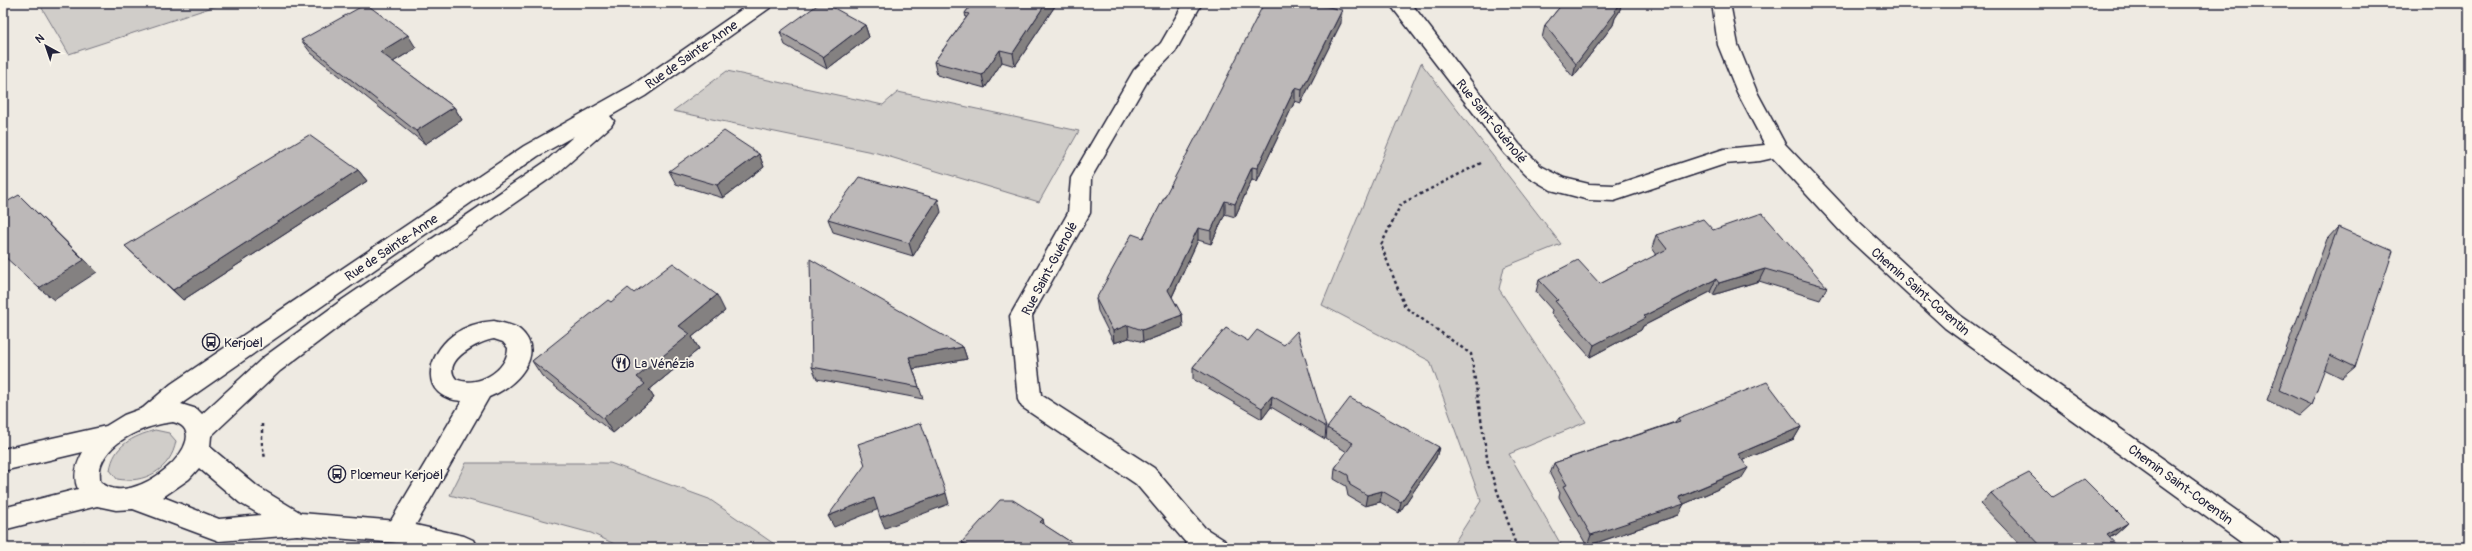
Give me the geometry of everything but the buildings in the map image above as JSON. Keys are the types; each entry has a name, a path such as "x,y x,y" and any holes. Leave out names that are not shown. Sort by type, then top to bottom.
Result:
{"street":[{"name":"Rue de Sainte-Anne","path":"152,414 179,391 531,151 638,91 764,3"},
{"name":"Rue Saint-Guénolé","path":"1194,3 1168,47 1141,74 1080,178 1079,213 1022,316 1030,400 1145,476 1196,536 1215,548"},
{"name":"Rue Saint-Guénolé","path":"1398,3 1403,6 1512,149 1534,171 1558,184 1589,192 1614,193 1724,158 1760,154 1777,149"},
{"name":"Chemin Saint-Corentin","path":"1721,3 1728,46 1747,92 1777,149 1850,228 1953,322 2269,548"},
{"name":"Rue de Sainte-Anne","path":"197,441 272,364 350,306 552,167 638,91"},
{"path":"398,532 481,390"},
{"path":"3,519 97,495 114,499 135,498 157,489 178,475 193,458 197,441 198,427 189,416 172,412 152,414 131,422 111,435 96,451 88,468 88,484 97,495"},
{"path":"3,460 111,435"},
{"path":"197,441 249,495 297,524"},
{"path":"135,498 219,530 297,524 398,532 464,548"}],"path":[{"path":"1512,149 1450,176 1401,204 1381,245 1405,307 1471,354 1488,464 1517,548"},
{"path":"56,544 87,543 95,548"}],"shaded area":[{"path":"39,3 225,3 69,54"},
{"path":"1421,63 1561,244 1504,267 1499,289 1586,422 1509,454 1563,548 1451,548 1481,501 1430,361 1322,305"},
{"path":"727,71 883,105 898,92 1079,131 1039,202 877,153 673,111"},
{"path":"155,430 169,433 176,441 168,460 155,473 146,477 127,480 117,479 110,470 115,454 125,443"},
{"path":"466,463 610,463 709,499 780,548 623,548 591,533 450,495"}],"place":[{"name":"Kerjoël","path":"211,342"},
{"name":"La Vénézia","path":"621,363"},
{"name":"Plœmeur Kerjoël","path":"337,474"}]}
